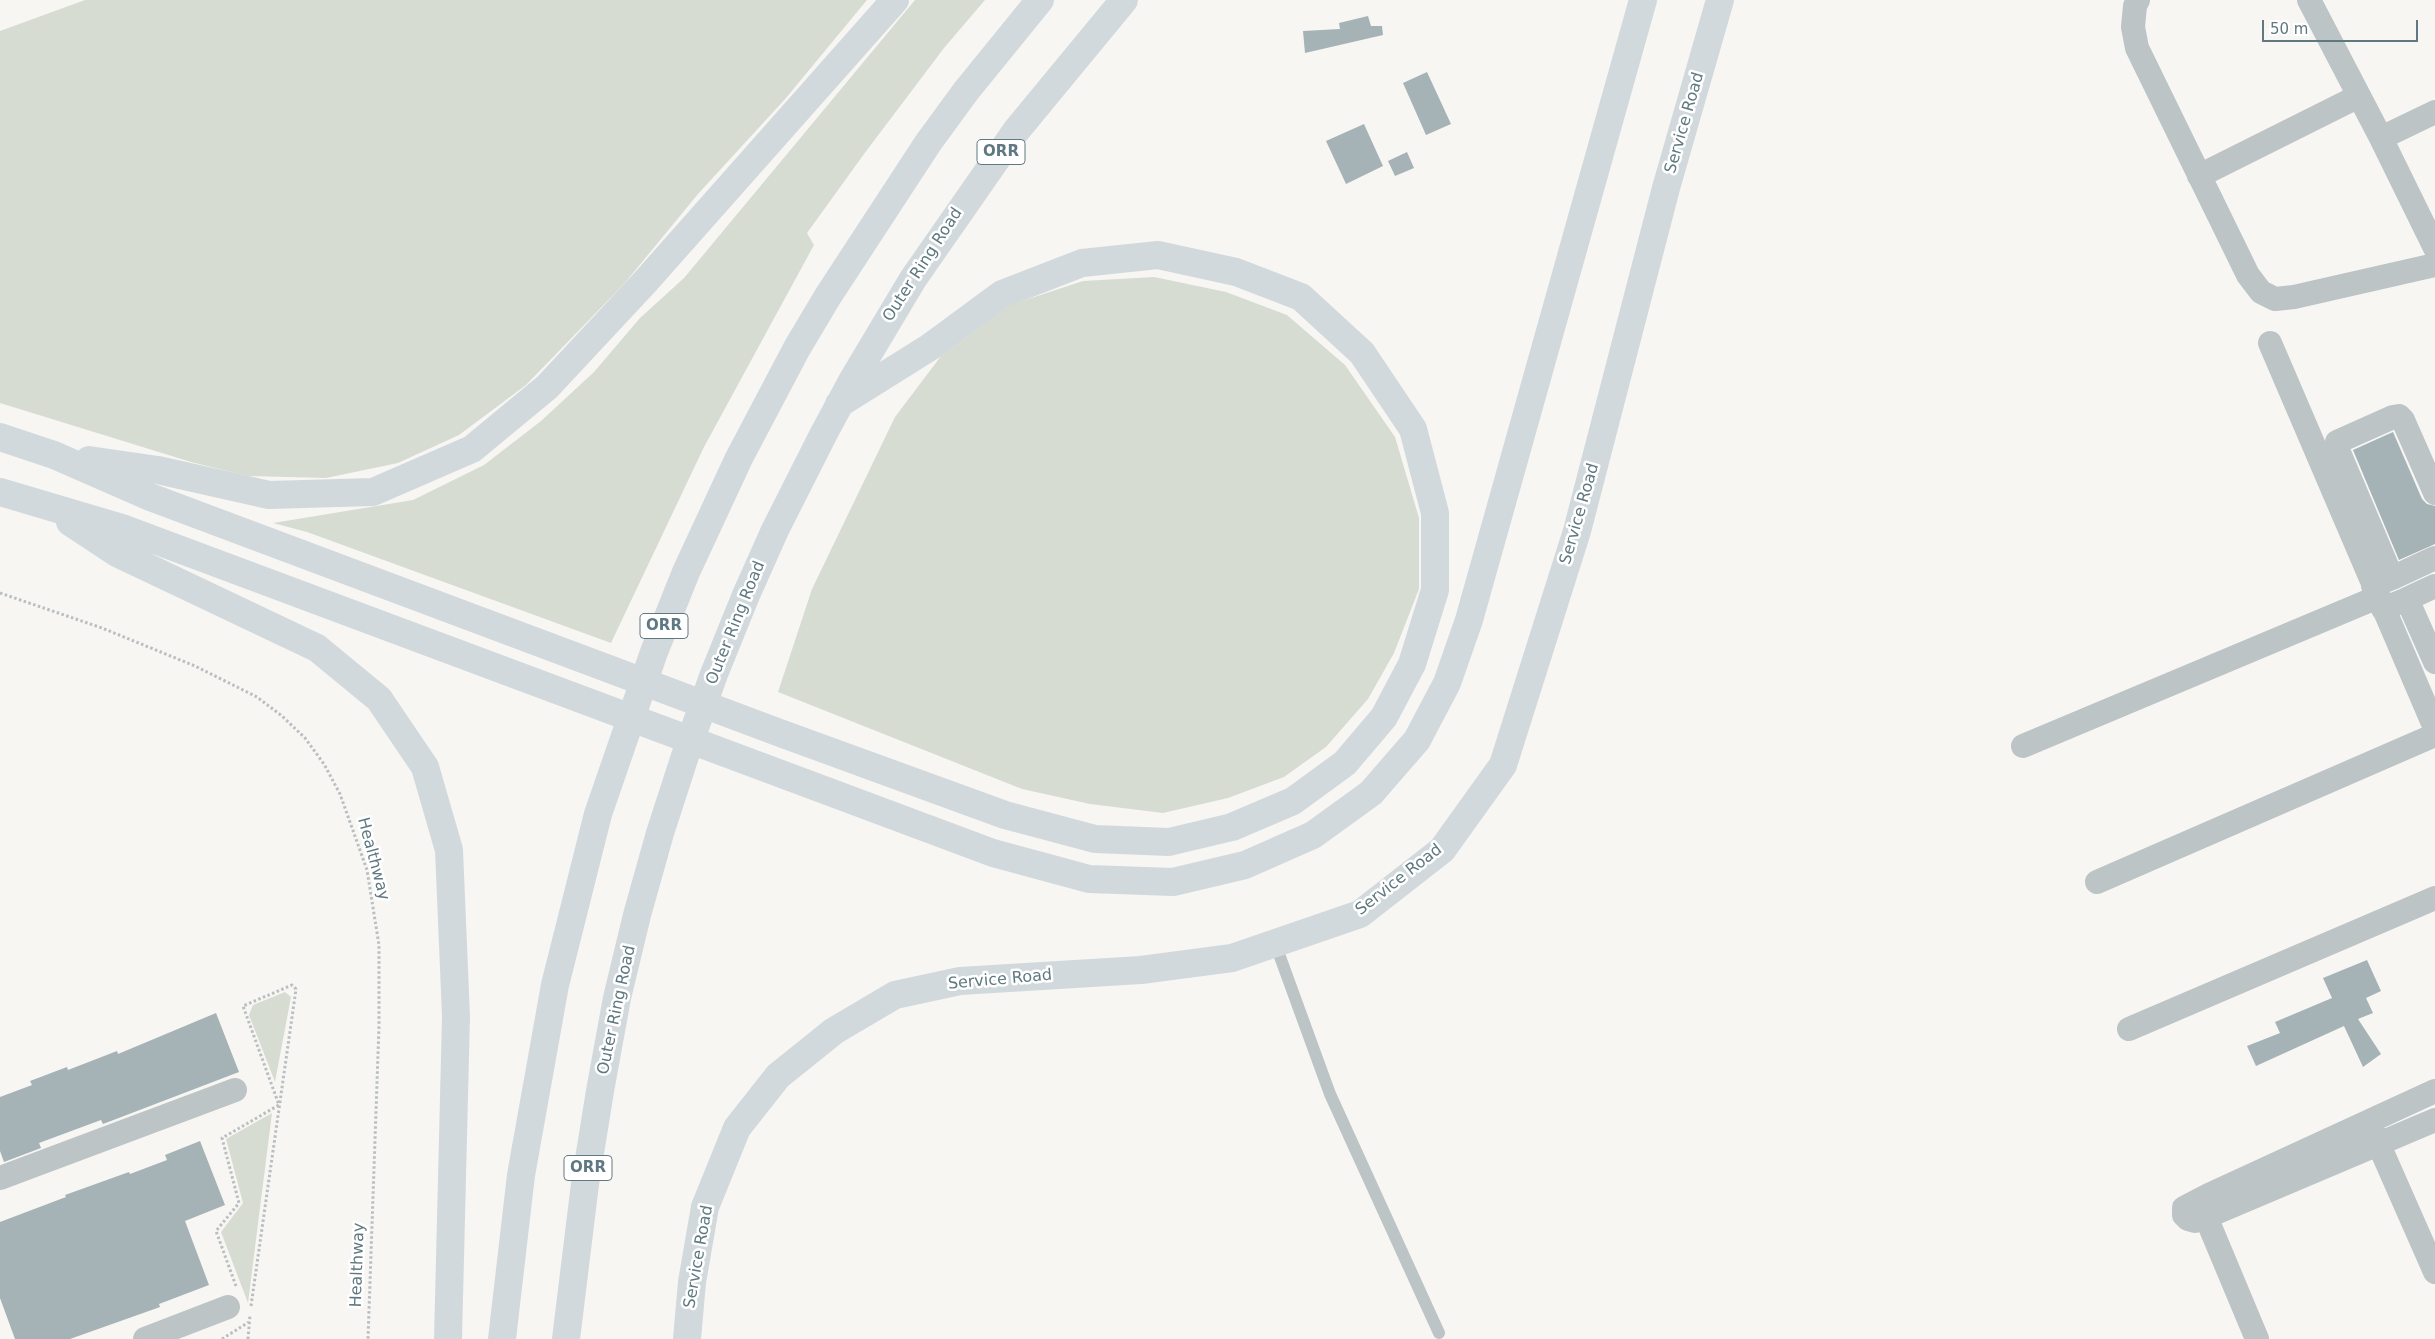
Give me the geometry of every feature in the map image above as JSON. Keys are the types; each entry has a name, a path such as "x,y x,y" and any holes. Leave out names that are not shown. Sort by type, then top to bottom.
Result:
{"main road":[{"path":"54,455 158,470 269,495 373,492 472,449 554,380 645,282 895,0"},
{"name":"ORR","path":"502,1339 521,1175 555,985 598,814 654,652 686,572 739,458 797,348 828,296 928,143 966,91 1040,0"},
{"name":"Outer Ring Road","path":"566,1339 583,1202 600,1090 620,988 660,833 714,674 746,595 779,522 839,404 913,279 979,181 1049,89 1124,0"},
{"path":"0,492 50,509 125,529 993,853 1089,879 1173,882 1245,865 1313,835 1371,793 1417,740 1447,683 1468,620 1643,0"},
{"name":"Service Road","path":"687,1339 692,1282 705,1206 737,1128 778,1076 834,1031 895,995 960,982 1141,970 1232,958 1360,914 1442,850 1504,765 1577,531 1666,188 1720,0"},
{"path":"0,437 54,455 150,497 1005,815 1095,839 1168,842 1232,827 1293,801 1345,763 1384,717 1412,664 1435,590 1435,514 1413,429 1362,353 1300,297 1236,272 1158,255 1082,263 1002,294 930,347 839,404"},
{"path":"50,509 117,554 318,648 378,699 425,767 449,850 455,996 448,1339"}],"street":[{"path":"2138,0 2135,6 2133,27 2137,48 2248,275 2261,292 2276,299 2294,297 2435,265"},
{"path":"2309,0 2381,138 2435,248"},
{"path":"2199,176 2359,96"},
{"path":"2381,138 2435,112"},
{"path":"2270,342 2382,593 2435,728"},
{"path":"2382,593 2337,448 2337,442 2399,416 2403,420 2435,493"},
{"path":"2023,746 2382,593 2435,558"},
{"path":"2382,593 2407,599 2435,586"},
{"path":"2407,599 2435,662"},
{"path":"2097,882 2435,735"},
{"path":"2130,1029 2435,898"},
{"path":"0,1178 235,1090"},
{"path":"2435,1091 2368,1120 2208,1196 2184,1208 2183,1211 2188,1219 2195,1221 2435,1120"},
{"path":"2368,1120 2435,1272"},
{"path":"2206,1217 2257,1339"},
{"path":"145,1339 238,1305"}],"lane":[{"path":"1275,943 1330,1094 1439,1333"}],"path":[{"name":"Healthway","path":"0,593 110,631 195,666 257,697 282,716 305,738 324,764 340,794 367,870 378,946 379,1036 368,1339"},
{"path":"248,1339 296,989 292,985 244,1006 279,1105"},
{"path":"249,1322 238,1305 216,1231 239,1203 222,1138 279,1105"},
{"path":"222,1339 249,1322"}],"shaded area":[{"path":"85,0 867,0 786,98 698,194 624,284 526,385 459,435 398,463 326,478 247,476 191,462 0,403 0,31"},
{"path":"915,0 985,0 944,48 807,233 814,245 704,447 611,643 307,532 273,523 413,500 484,465 541,421 594,372 640,318 684,278"},
{"path":"1154,277 1226,292 1287,315 1345,365 1395,437 1419,518 1419,589 1394,653 1368,699 1326,747 1284,777 1228,798 1163,813 1090,804 1022,789 778,692 812,589 895,417 941,356 1010,305 1083,281"},
{"path":"285,992 291,997 275,1082 249,1015 253,1005"},
{"path":"272,1113 248,1303 221,1232 243,1203 226,1139"}],"building":[{"path":"1368,16 1371,26 1382,26 1383,35 1305,53 1303,31 1340,29 1339,23"},
{"path":"1427,72 1451,124 1426,135 1403,83"},
{"path":"1364,124 1383,166 1346,184 1326,141"},
{"path":"1407,152 1414,168 1395,176 1388,161"},
{"path":"2393,432 2422,499 2427,504 2435,506 2435,544 2399,560 2353,450"},
{"path":"2367,960 2381,991 2366,998 2373,1013 2358,1019 2381,1054 2363,1067 2344,1026 2256,1066 2247,1046 2280,1033 2275,1022 2332,998 2323,978"},
{"path":"216,1013 239,1072 103,1124 101,1120 39,1143 41,1148 4,1162 0,1151 0,1097 32,1085 30,1081 67,1067 68,1070 117,1051 118,1054"},
{"path":"200,1141 225,1205 185,1221 209,1285 159,1304 160,1307 70,1339 15,1339 0,1298 0,1222 66,1197 65,1195 167,1160 165,1155"}]}
